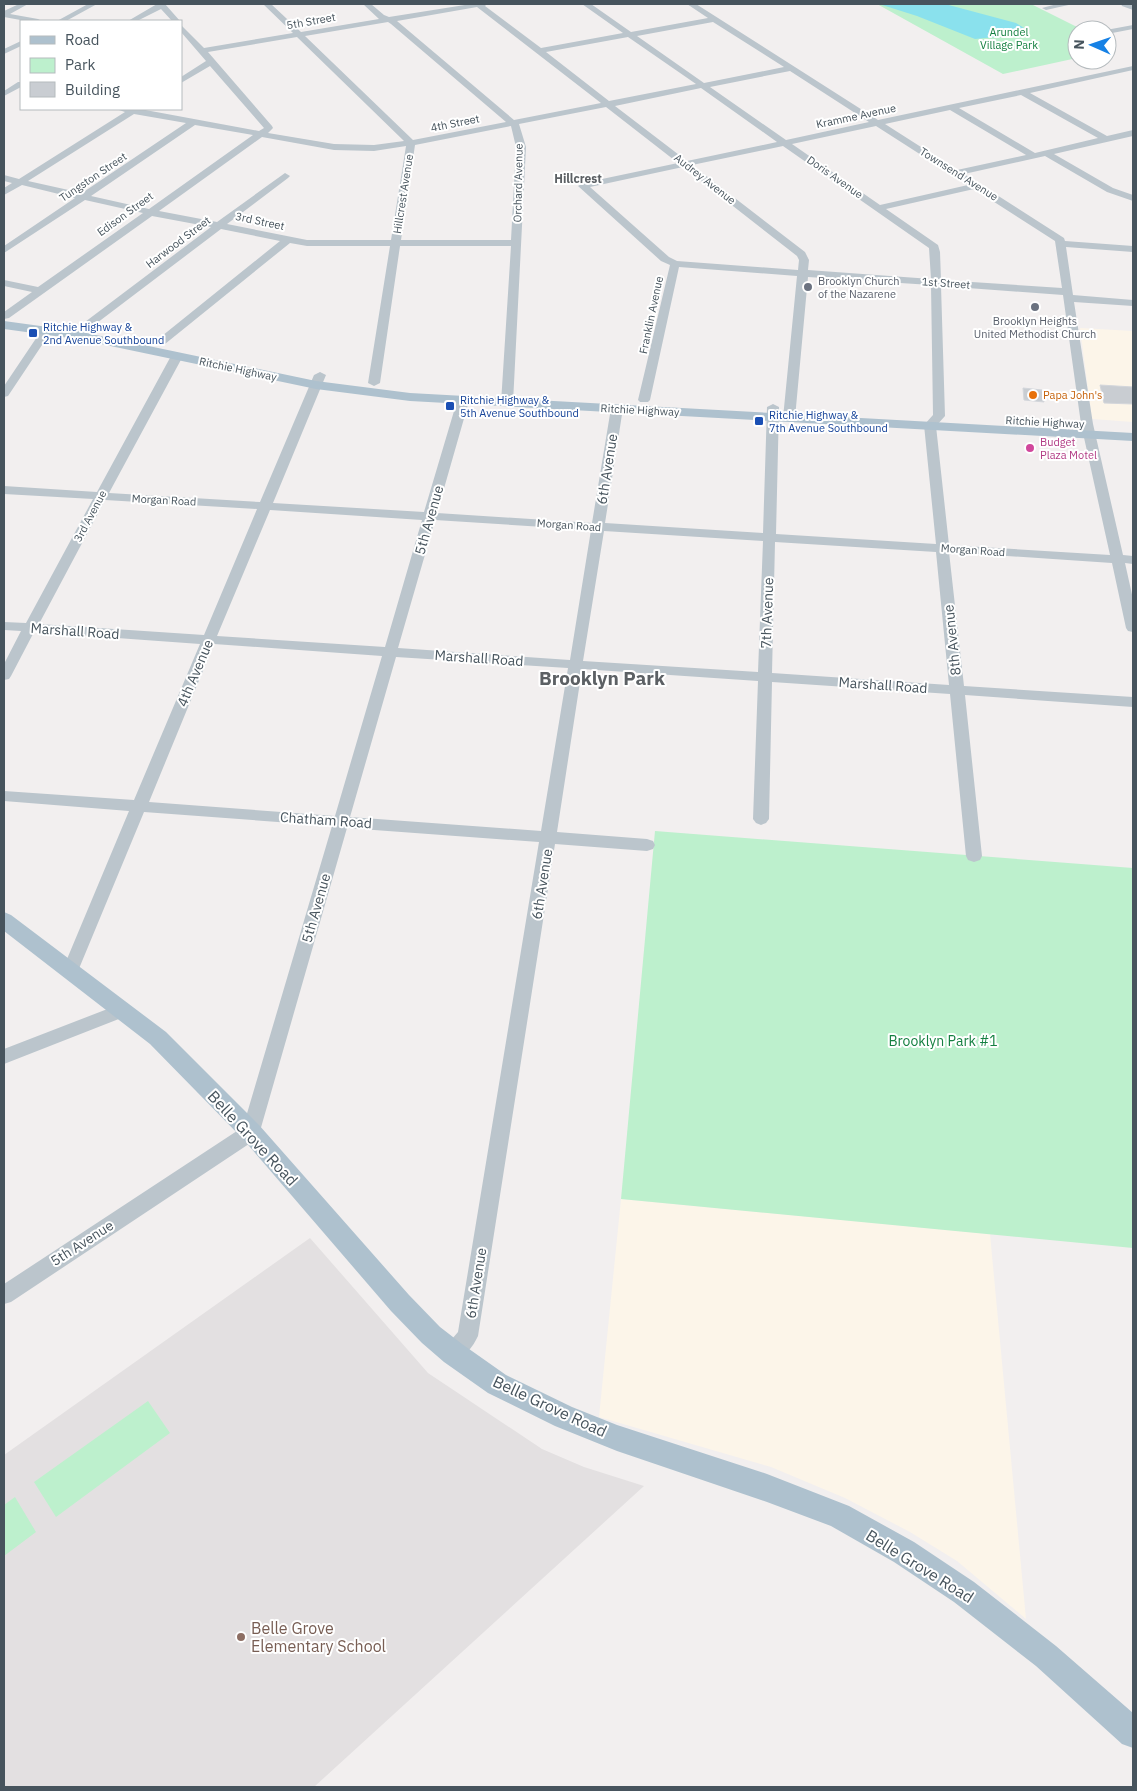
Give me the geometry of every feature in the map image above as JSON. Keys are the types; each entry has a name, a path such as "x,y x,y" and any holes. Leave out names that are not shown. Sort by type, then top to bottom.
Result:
{"main road":[{"name":"Ritchie Highway","path":"4,319 85,327 161,342 318,380 374,383 617,408 773,412 934,420 1088,429 1133,436"},
{"name":"Ritchie Highway","path":"4,319 47,330 177,356 410,397 463,401 508,398 644,400 773,412"},
{"name":"Ritchie Highway","path":"1088,429 1133,426"},
{"name":"Belle Grove Road","path":"4,920 158,1038 251,1132 400,1303 431,1335 453,1353 497,1384 564,1416 617,1438 767,1488 830,1513 904,1552 964,1592 1046,1656 1133,1733"}],"street":[{"path":"4,15 24,4"},
{"path":"63,20 93,4"},
{"path":"134,20 161,4 175,20"},
{"name":"Hillcrest Avenue","path":"267,4 411,143 374,383"},
{"name":"Orchard Avenue","path":"367,4 381,17 394,22 516,126 521,147 508,398"},
{"name":"Audrey Avenue","path":"478,4 798,250 803,256 790,413"},
{"name":"5th Street","path":"182,46 202,50 483,4"},
{"name":"Doris Avenue","path":"586,4 934,248 936,283 934,420"},
{"name":"Townsend Avenue","path":"691,4 1056,236 1061,244"},
{"path":"1046,8 1069,4"},
{"path":"1125,4 1133,8"},
{"path":"4,15 32,20"},
{"path":"540,51 715,19"},
{"path":"1117,30 1133,27"},
{"path":"182,28 269,128 260,135"},
{"path":"4,52 20,44"},
{"path":"182,79 212,62"},
{"name":"4th Street","path":"134,110 260,135 347,148 374,148 411,143 792,68"},
{"name":"Kramme Avenue","path":"583,186 1133,68"},
{"path":"4,87 19,87"},
{"path":"4,94 19,87"},
{"path":"1022,92 1106,139"},
{"path":"952,107 1034,156"},
{"path":"4,192 134,110"},
{"name":"Tungston Street","path":"4,250 194,122"},
{"path":"958,174 1133,133"},
{"name":"Edison Street","path":"4,319 40,291 260,135"},
{"path":"1123,135 1133,140"},
{"path":"1046,153 1110,190 1133,198"},
{"name":"Harwood Street","path":"85,327 285,176"},
{"name":"3rd Street","path":"4,178 150,212 307,243 516,243"},
{"name":"Franklin Avenue","path":"583,186 665,259 675,264 644,400"},
{"path":"879,208 977,186"},
{"path":"161,342 288,240"},
{"path":"1133,249 1061,244 1088,429 1133,628"},
{"name":"1st Street","path":"675,264 936,283 1133,303"},
{"path":"4,283 40,291"},
{"path":"4,394 47,330"},
{"name":"3rd Avenue","path":"4,676 177,356"},
{"name":"4th Avenue","path":"70,971 318,380"},
{"name":"5th Avenue","path":"4,1295 251,1132 463,401"},
{"name":"6th Avenue","path":"453,1353 468,1336 617,408"},
{"name":"7th Avenue","path":"761,819 773,412"},
{"name":"8th Avenue","path":"934,420 943,548 974,856"},
{"name":"Morgan Road","path":"4,490 1133,560"},
{"name":"Marshall Road","path":"4,626 1133,702"},
{"name":"Chatham Road","path":"4,796 648,845"},
{"path":"4,1057 123,1010"}],"shaded area":[{"path":"1080,328 1133,331 1133,422 1092,419"},
{"path":"621,1199 990,1234 1026,1619 957,1561 910,1532 845,1498 771,1467 599,1417"},
{"name":"Belle Grove Elementary School","path":"310,1238 428,1373 542,1449 584,1467 644,1486 314,1787 4,1787 4,1455"}],"green space":[{"name":"Arundel Village Park","path":"877,4 1031,4 1067,22 1067,60 1003,74"},
{"name":"Brooklyn Park #1","path":"655,831 1133,868 1133,1248 621,1199"},
{"path":"148,1401 170,1433 56,1517 34,1482"},
{"path":"15,1497 36,1532 4,1556 4,1505"}],"water":[{"path":"879,4 945,4 1016,23 1024,28 995,37 975,39 917,16"}],"building":[{"path":"1100,385 1133,387 1133,404 1104,403"},
{"name":"Papa John's","path":"1023,388 1042,390 1044,402 1024,400"}],"place":[{"name":"Brooklyn Church of the Nazarene","path":"808,287"},
{"name":"Brooklyn Heights United Methodist Church","path":"1035,307"},
{"name":"Ritchie Highway & 2nd Avenue Southbound","path":"33,333"},
{"name":"Papa John's","path":"1033,395"},
{"name":"Ritchie Highway & 5th Avenue Southbound","path":"450,406"},
{"name":"Ritchie Highway & 7th Avenue Southbound","path":"759,421"},
{"name":"Budget Plaza Motel","path":"1030,448"},
{"name":"Belle Grove Elementary School","path":"241,1637"}],"district":[{"name":"Hillcrest","path":"578,179"},
{"name":"Brooklyn Park","path":"602,678"}]}
